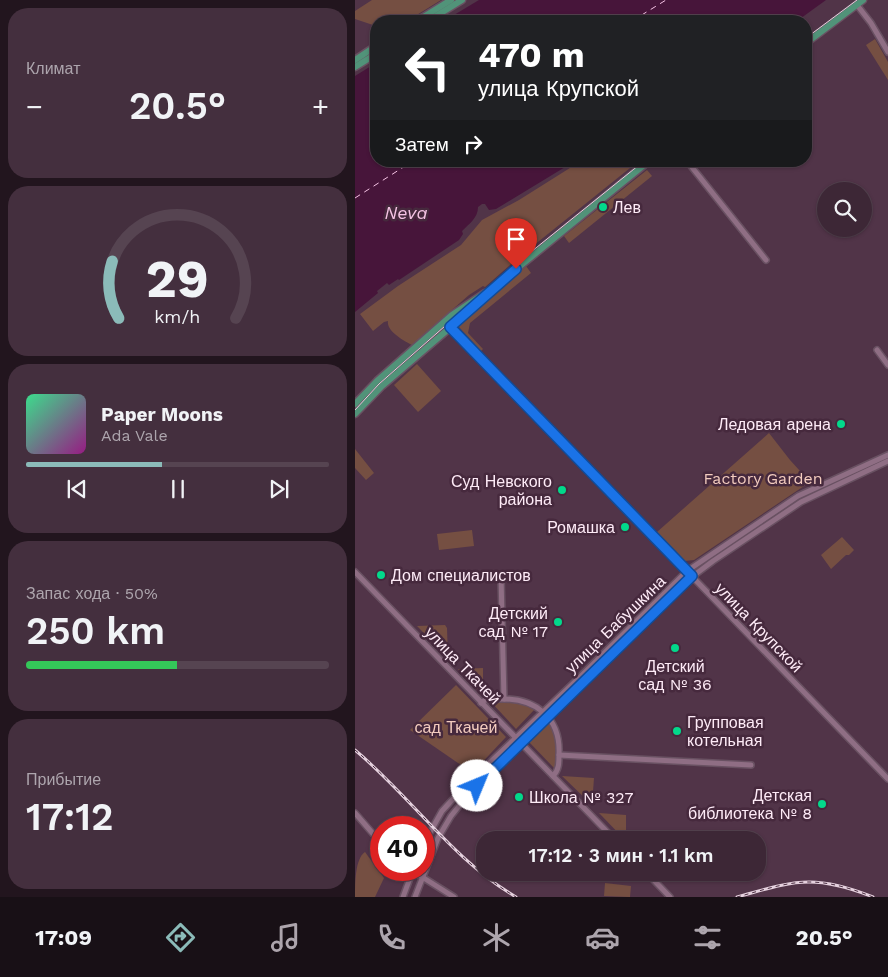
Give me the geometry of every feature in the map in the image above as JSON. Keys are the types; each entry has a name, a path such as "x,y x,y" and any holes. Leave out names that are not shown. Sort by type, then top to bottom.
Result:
{"main road":[{"path":"427,15 451,0"},
{"path":"438,15 462,0"},
{"path":"812,38 860,2"},
{"path":"355,60 370,50"},
{"path":"355,67 370,58"},
{"path":"355,404 377,381 445,321 504,279 642,167"},
{"path":"355,414 381,386 504,279"}],"street":[{"path":"860,2 888,52"},
{"path":"692,167 766,260"},
{"name":"улица Крупской","path":"445,321 888,779"},
{"path":"877,350 888,365"},
{"name":"улица Бабушкина","path":"435,843 451,816 468,795 521,743 545,714 687,571 798,496 888,455"},
{"name":"улица Бабушкина","path":"435,824 443,811 465,786 692,576 801,502 888,461"},
{"name":"улица Ткачей","path":"355,572 515,738 555,774 607,831"},
{"path":"501,576 503,699"},
{"path":"481,703 487,699 524,701 536,706 545,714 557,733 559,755 555,774"},
{"path":"559,755 751,765"},
{"path":"443,811 451,816"},
{"path":"356,814 370,830"},
{"path":"403,897 408,881"},
{"name":"улица Бабушкина","path":"415,897 421,881"},
{"path":"429,881 455,897"},
{"path":"655,881 670,897"}],"green space":[{"path":"372,0 441,0 417,15 370,15 370,24 355,19 355,11"},
{"path":"875,39 888,62 888,80 866,45"},
{"path":"571,167 631,167 485,287 483,286 469,295 412,345 393,332 388,325 388,321 373,331 360,314 398,286 461,245 482,220 519,200"},
{"path":"647,170 652,176 569,243 564,236"},
{"path":"526,266 531,273 470,323 468,333 483,349 481,351 458,326"},
{"path":"417,364 441,391 418,412 394,385"},
{"name":"Factory Garden","path":"769,433 810,482 694,560 685,561 657,532"},
{"path":"355,449 374,473 366,480 355,468"},
{"path":"472,530 474,546 439,550 437,534"},
{"path":"842,537 854,550 831,569 821,555"},
{"path":"445,625 447,628 448,658 417,626"},
{"path":"483,668 483,694 458,669"},
{"name":"сад Ткачей","path":"456,685 506,737 474,771 458,763 410,730"},
{"path":"490,701 515,701 535,709 516,729"},
{"path":"549,722 555,744 555,769 530,743 530,740"},
{"path":"562,776 594,778 592,805"},
{"path":"599,813 626,815 626,831 616,831"},
{"path":"365,852 370,859 370,881 383,881 375,897 355,897 357,866"},
{"path":"605,883 631,886 630,897 604,896"}],"water":[{"path":"479,0 826,0 805,15 454,15"},
{"name":"Neva","path":"370,67 370,167 565,167 496,209 489,210 485,204 482,204 478,207 473,220 462,231 463,234 459,240 399,280 389,285 387,283 355,312 355,76"}],"ferry route":[{"path":"642,15 666,0"},
{"path":"355,198 404,167"}],"tram line":[{"path":"812,34 857,0"},
{"path":"355,410 379,384 511,268 637,167"}],"railway":[{"path":"355,750 452,847 493,882 516,897"},
{"path":"737,897 800,882 842,886 873,897"}],"place":[{"name":"Лев","path":"603,207"},
{"name":"Ледовая арена","path":"841,424"},
{"name":"Суд Невского района","path":"562,490"},
{"name":"Ромашка","path":"625,527"},
{"name":"Дом специалистов","path":"381,575"},
{"name":"Детский сад № 17","path":"558,622"},
{"name":"Детский сад № 36","path":"675,648"},
{"name":"Групповая котельная","path":"677,731"},
{"name":"Школа № 327","path":"519,797"},
{"name":"Детская библиотека № 8","path":"822,804"}],"route":[{"path":"477,786 692,576 450,327 516,269"}]}
